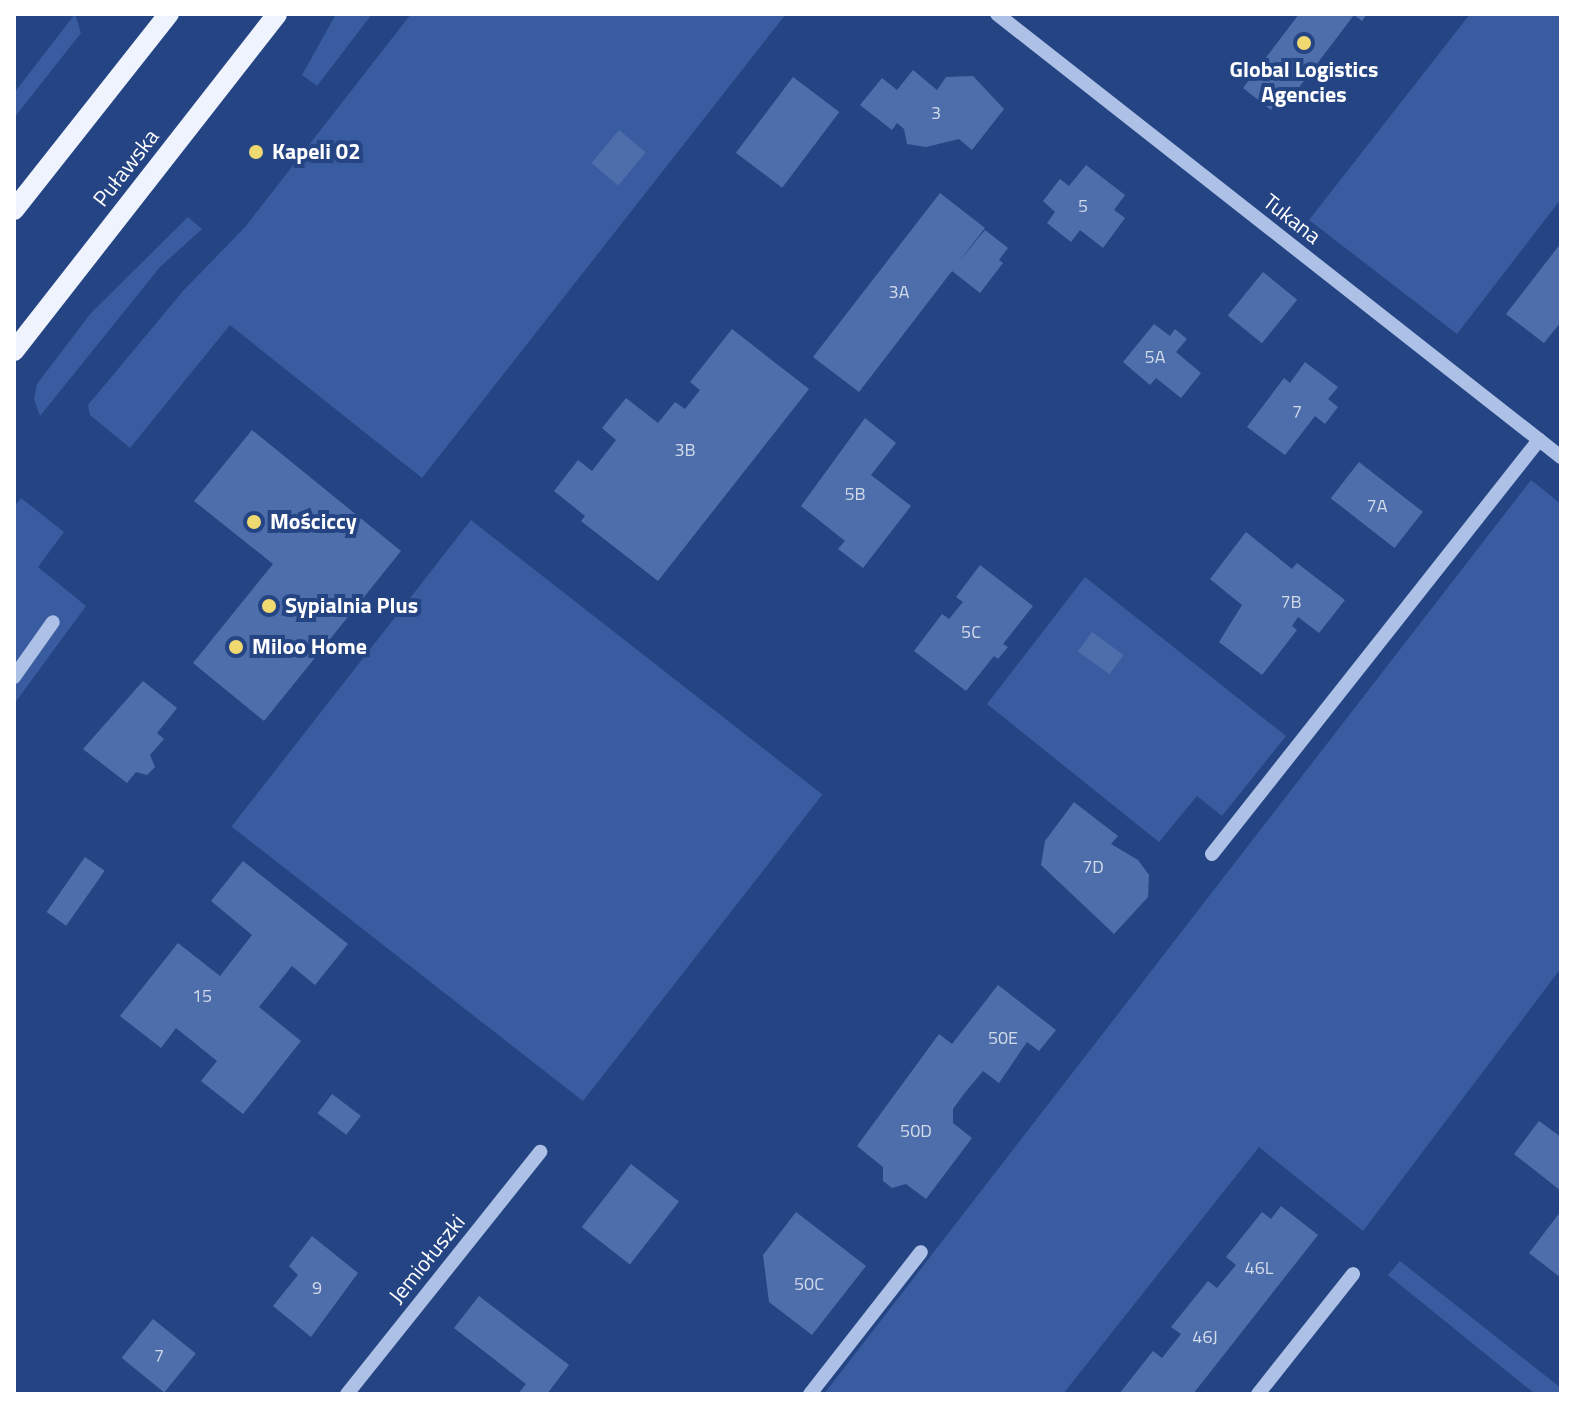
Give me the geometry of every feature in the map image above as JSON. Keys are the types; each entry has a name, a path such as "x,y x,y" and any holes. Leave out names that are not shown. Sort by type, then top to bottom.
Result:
{"main road":[{"path":"14,210 169,14"},
{"name":"Puławska","path":"14,351 277,14"}],"street":[{"name":"Tukana","path":"997,14 1561,457"},
{"path":"1212,854 1539,440"},
{"path":"14,677 53,622"},
{"name":"Jemiołuszki","path":"347,1394 540,1152"},
{"path":"810,1394 921,1252"},
{"path":"1258,1394 1353,1274"}],"shaded area":[{"path":"75,14 81,33 14,118 14,93"},
{"path":"336,14 372,14 317,86 302,75"},
{"path":"411,14 786,14 422,478 230,325 130,448 90,415 88,405 183,291 245,227"},
{"path":"1470,14 1561,14 1561,199 1457,334 1309,220"},
{"path":"188,217 202,229 160,267 40,416 34,399 37,384 91,313"},
{"path":"1531,480 1561,504 1561,968 1363,1231 1259,1147 1063,1394 824,1394"},
{"path":"21,498 64,532 38,567 86,606 14,704 14,507"},
{"path":"471,520 822,795 583,1101 232,827"},
{"path":"1085,577 1286,736 1222,816 1197,796 1159,842 987,704"},
{"path":"1400,1261 1561,1388 1561,1394 1535,1394 1388,1275"}],"building":[{"name":"Global Logistics Agencies","path":"1299,14 1367,14 1362,21 1354,15 1294,94 1287,88 1271,110 1243,88"},
{"path":"913,70 937,90 946,77 973,76 1004,109 972,150 959,139 926,147 907,144 904,129 897,123 892,130 860,105 882,78 897,90"},
{"path":"793,77 839,112 782,188 736,153"},
{"path":"619,130 646,152 618,185 591,163"},
{"path":"1086,165 1125,195 1114,210 1125,218 1103,248 1080,230 1071,242 1047,223 1055,212 1043,201 1060,179 1069,186"},
{"path":"940,193 985,228 957,264 985,230 1008,248 999,260 1003,263 980,293 952,271 859,392 813,357"},
{"path":"1561,243 1561,322 1544,343 1506,314"},
{"path":"1263,272 1297,300 1262,343 1228,316"},
{"path":"1154,324 1170,336 1175,329 1187,339 1176,352 1201,373 1181,398 1156,378 1150,385 1123,362"},
{"path":"732,329 809,389 658,581 581,521 585,516 554,491 578,460 592,471 616,440 602,428 626,398 658,423 675,402 685,409 700,390 690,382"},
{"path":"1305,362 1338,387 1328,399 1338,407 1325,424 1315,416 1285,455 1247,427 1284,378 1290,383"},
{"path":"865,418 896,443 871,475 911,506 863,568 838,549 845,541 801,506"},
{"path":"252,430 401,551 264,721 193,663 273,564 194,501"},
{"path":"1359,462 1423,512 1395,548 1331,498"},
{"path":"1246,532 1292,569 1297,563 1345,600 1319,633 1298,617 1292,626 1297,630 1262,675 1219,642 1242,605 1210,579"},
{"path":"980,565 1033,606 1003,644 1008,647 998,659 994,656 966,691 914,651 942,614 949,619 963,602 956,597"},
{"path":"1092,632 1124,655 1109,674 1078,651"},
{"path":"143,681 177,708 157,733 164,739 150,755 155,767 147,775 136,772 127,783 83,749"},
{"path":"1074,802 1118,836 1111,844 1138,860 1149,875 1148,897 1114,934 1041,865 1045,841"},
{"path":"85,857 105,871 66,926 47,912"},
{"path":"243,861 348,944 315,985 292,966 259,1007 301,1041 243,1114 201,1081 217,1061 176,1028 161,1048 120,1016 178,943 220,976 252,935 211,901"},
{"path":"998,985 1056,1030 1039,1051 1027,1042 999,1083 983,1071 963,1095 953,1109 953,1123 972,1138 926,1199 906,1184 892,1188 883,1181 883,1167 857,1146 939,1034 952,1044"},
{"path":"332,1094 361,1116 346,1135 318,1113"},
{"path":"1539,1121 1561,1137 1561,1191 1514,1154"},
{"path":"631,1164 679,1202 630,1265 582,1227"},
{"path":"1281,1206 1318,1235 1193,1394 1119,1394 1153,1351 1162,1358 1181,1334 1171,1327 1208,1281 1217,1288 1236,1265 1226,1257 1262,1212 1271,1219"},
{"path":"1561,1211 1561,1278 1529,1253"},
{"path":"796,1212 866,1266 812,1335 769,1302 763,1255"},
{"path":"312,1236 358,1273 311,1337 273,1306 298,1275 289,1266"},
{"path":"479,1296 569,1365 547,1394 518,1394 526,1384 454,1328"},
{"path":"153,1319 196,1354 164,1392 122,1358"}],"place":[{"name":"Global Logistics Agencies","path":"1304,43"},
{"name":"Kapeli 02","path":"256,152"},
{"name":"Mościccy","path":"254,522"},
{"name":"Sypialnia Plus","path":"269,606"},
{"name":"Miloo Home","path":"236,647"}]}
